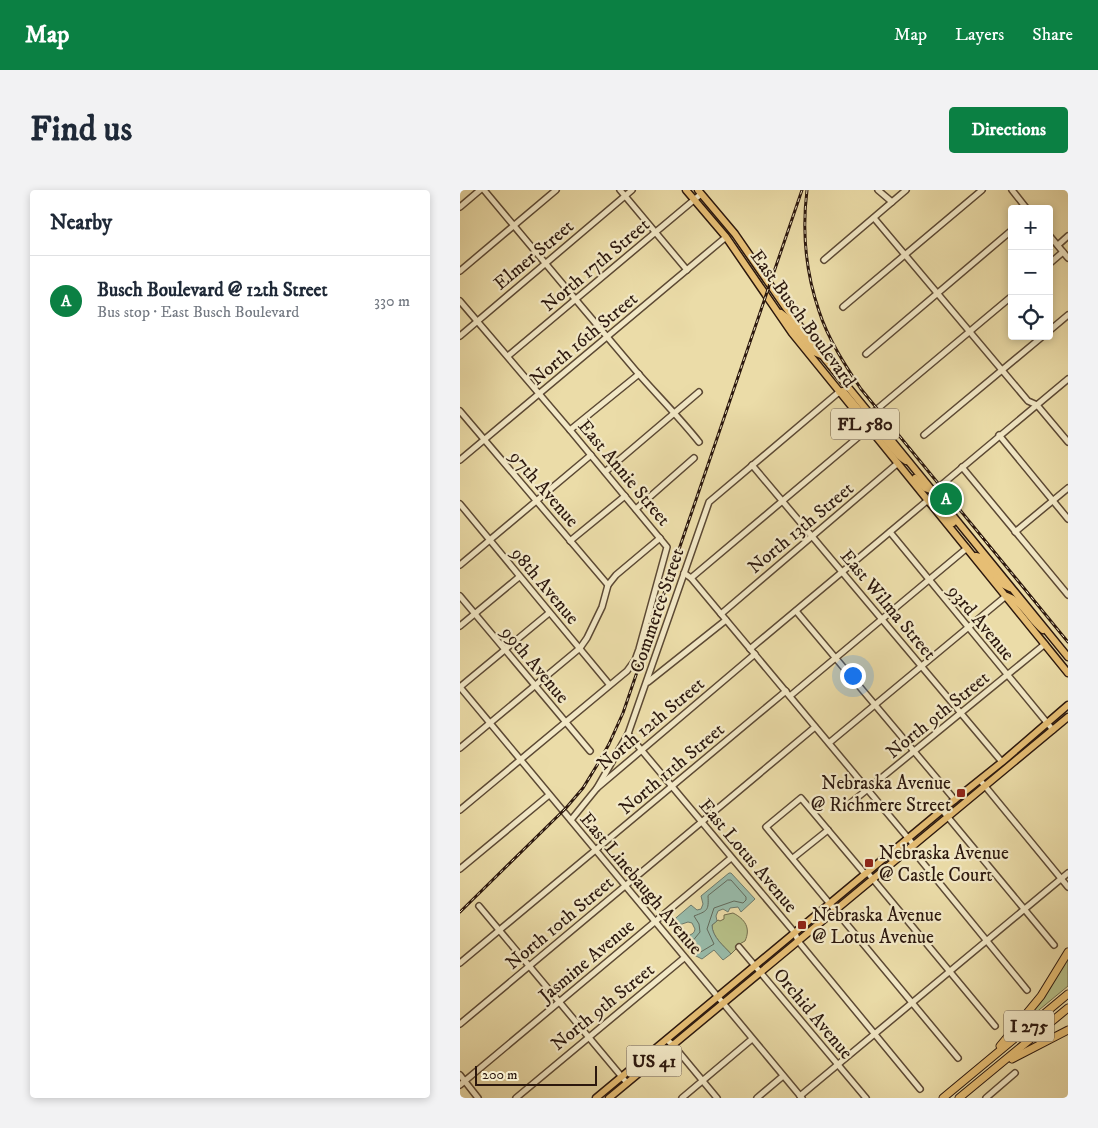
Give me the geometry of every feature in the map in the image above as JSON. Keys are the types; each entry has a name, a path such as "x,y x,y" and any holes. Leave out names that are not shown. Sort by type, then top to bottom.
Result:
{"highway":[{"path":"990,1058 1041,996 1068,952"},
{"name":"I 275","path":"943,1098 1068,994"},
{"name":"I 275","path":"959,1098 1068,1008"},
{"path":"996,1067 1068,1030"}],"main road":[{"name":"East Busch Boulevard","path":"686,190 726,237 778,314 839,392 1068,673"},
{"name":"East Busch Boulevard","path":"700,192 735,234 822,356 1068,657"},
{"path":"732,246 738,248 756,272 761,271"},
{"path":"778,314 786,317 814,352 822,356"},
{"path":"839,392 844,391 861,412 870,415"},
{"path":"869,428 875,429 899,457 911,464"},
{"path":"898,463 905,466 925,488 933,492"},
{"path":"928,500 940,507 955,525 968,535"},
{"path":"969,550 980,558 1002,584 1013,589"},
{"path":"1006,596 1017,601 1037,626 1054,638"},
{"name":"US 41","path":"609,1098 912,846 947,816 1002,762 1068,705"},
{"name":"US 41","path":"598,1097 942,810 1014,762 1068,717"},
{"path":"1014,762 1014,758 1025,746 1026,741"}],"street":[{"path":"460,207 482,190 607,338 638,374 676,413 699,442"},
{"path":"460,271 556,190"},
{"path":"620,190 687,270"},
{"name":"Elmer Street","path":"460,336 632,190"},
{"path":"878,190 892,202"},
{"path":"824,260 906,190"},
{"path":"844,307 982,190"},
{"path":"1012,190 1024,205"},
{"name":"North 17th Street","path":"508,356 656,233 694,200 700,192"},
{"path":"874,218 1028,401 1037,405 1068,442"},
{"path":"866,354 1008,233"},
{"path":"1058,245 1068,236"},
{"name":"North 16th Street","path":"460,460 726,237"},
{"path":"1053,239 1068,258"},
{"path":"1053,261 1063,252"},
{"path":"870,415 1008,299"},
{"name":"East Annie Street","path":"460,301 606,472 667,547 639,649 627,671 609,684"},
{"path":"1053,328 1068,315"},
{"path":"924,435 1038,340"},
{"path":"570,430 638,374"},
{"path":"933,492 1068,379"},
{"path":"606,472 700,392"},
{"path":"752,465 839,392"},
{"name":"97th Avenue","path":"460,411 608,585"},
{"path":"691,578 869,428"},
{"path":"999,436 1068,518"},
{"path":"460,565 591,455"},
{"path":"636,509 694,458"},
{"name":"North 13th Street","path":"721,614 898,463"},
{"name":"Commerce Street","path":"597,788 628,734 706,508 714,497 752,465"},
{"name":"East Wilma Street","path":"752,465 1002,762"},
{"path":"962,467 1068,595"},
{"path":"1015,532 1068,488"},
{"path":"570,541 625,496"},
{"path":"750,649 928,500"},
{"name":"98th Avenue","path":"460,504 609,684"},
{"name":"93rd Avenue","path":"890,532 1053,730"},
{"path":"460,748 580,648 598,615 608,585 616,575 660,538"},
{"path":"790,696 928,580 969,550"},
{"path":"684,573 691,578 908,838 912,846 1027,990"},
{"path":"460,626 519,576"},
{"name":"99th Avenue","path":"460,596 590,751"},
{"path":"829,743 1006,596"},
{"path":"796,611 955,800"},
{"path":"460,687 549,612"},
{"path":"647,682 726,620"},
{"name":"North 9th Street","path":"847,806 1045,644"},
{"name":"North 12th Street","path":"571,820 597,788 755,654"},
{"path":"460,810 609,684"},
{"name":"East Linebaugh Avenue","path":"460,687 801,1097"},
{"name":"North 11th Street","path":"460,963 786,691"},
{"name":"North 10th Street","path":"460,1024 816,727"},
{"name":"East Lotus Avenue","path":"628,734 795,933 798,941 920,1089"},
{"path":"982,783 1068,887"},
{"path":"460,869 549,795"},
{"path":"958,1058 766,826 802,798 828,830 873,879 995,1026"},
{"path":"942,810 1054,945"},
{"path":"793,858 828,830"},
{"name":"Jasmine Avenue","path":"462,1083 732,858"},
{"path":"801,1097 1068,872"},
{"path":"479,906 628,1083"},
{"name":"Orchid Avenue","path":"739,947 866,1098"},
{"name":"North 9th Street","path":"516,1098 684,958"},
{"path":"682,1098 752,1039"},
{"path":"667,1040 674,1045 717,1098"},
{"path":"987,1098 1015,1073"},
{"path":"460,1075 462,1083 478,1098"},
{"path":"757,1098 783,1076"}],"green space":[{"path":"733,913 746,924 747,936 745,941 736,946 737,948 731,954 716,937 712,925 718,920 724,919 724,915"},
{"path":"1068,955 1068,986 1022,1024"}],"water":[{"path":"729,873 755,899 741,912 738,907 730,908 728,912 723,909 718,911 717,921 712,925 714,933 731,954 723,960 714,950 702,959 694,955 680,938 682,935 693,933 695,929 692,923 671,925 670,923 691,905 697,910 701,909 703,904 701,896"}],"railway":[{"path":"460,912 566,808 583,788 609,744 623,713 802,190"},
{"path":"807,190 805,236 808,267 823,321 837,352 861,389 1068,642"}],"place":[{"name":"Busch Boulevard @ 12th Street","path":"946,499"},
{"name":"Nebraska Avenue @ Richmere Street","path":"961,793"},
{"name":"Nebraska Avenue @ Castle Court","path":"869,863"},
{"name":"Nebraska Avenue @ Lotus Avenue","path":"802,925"}]}
